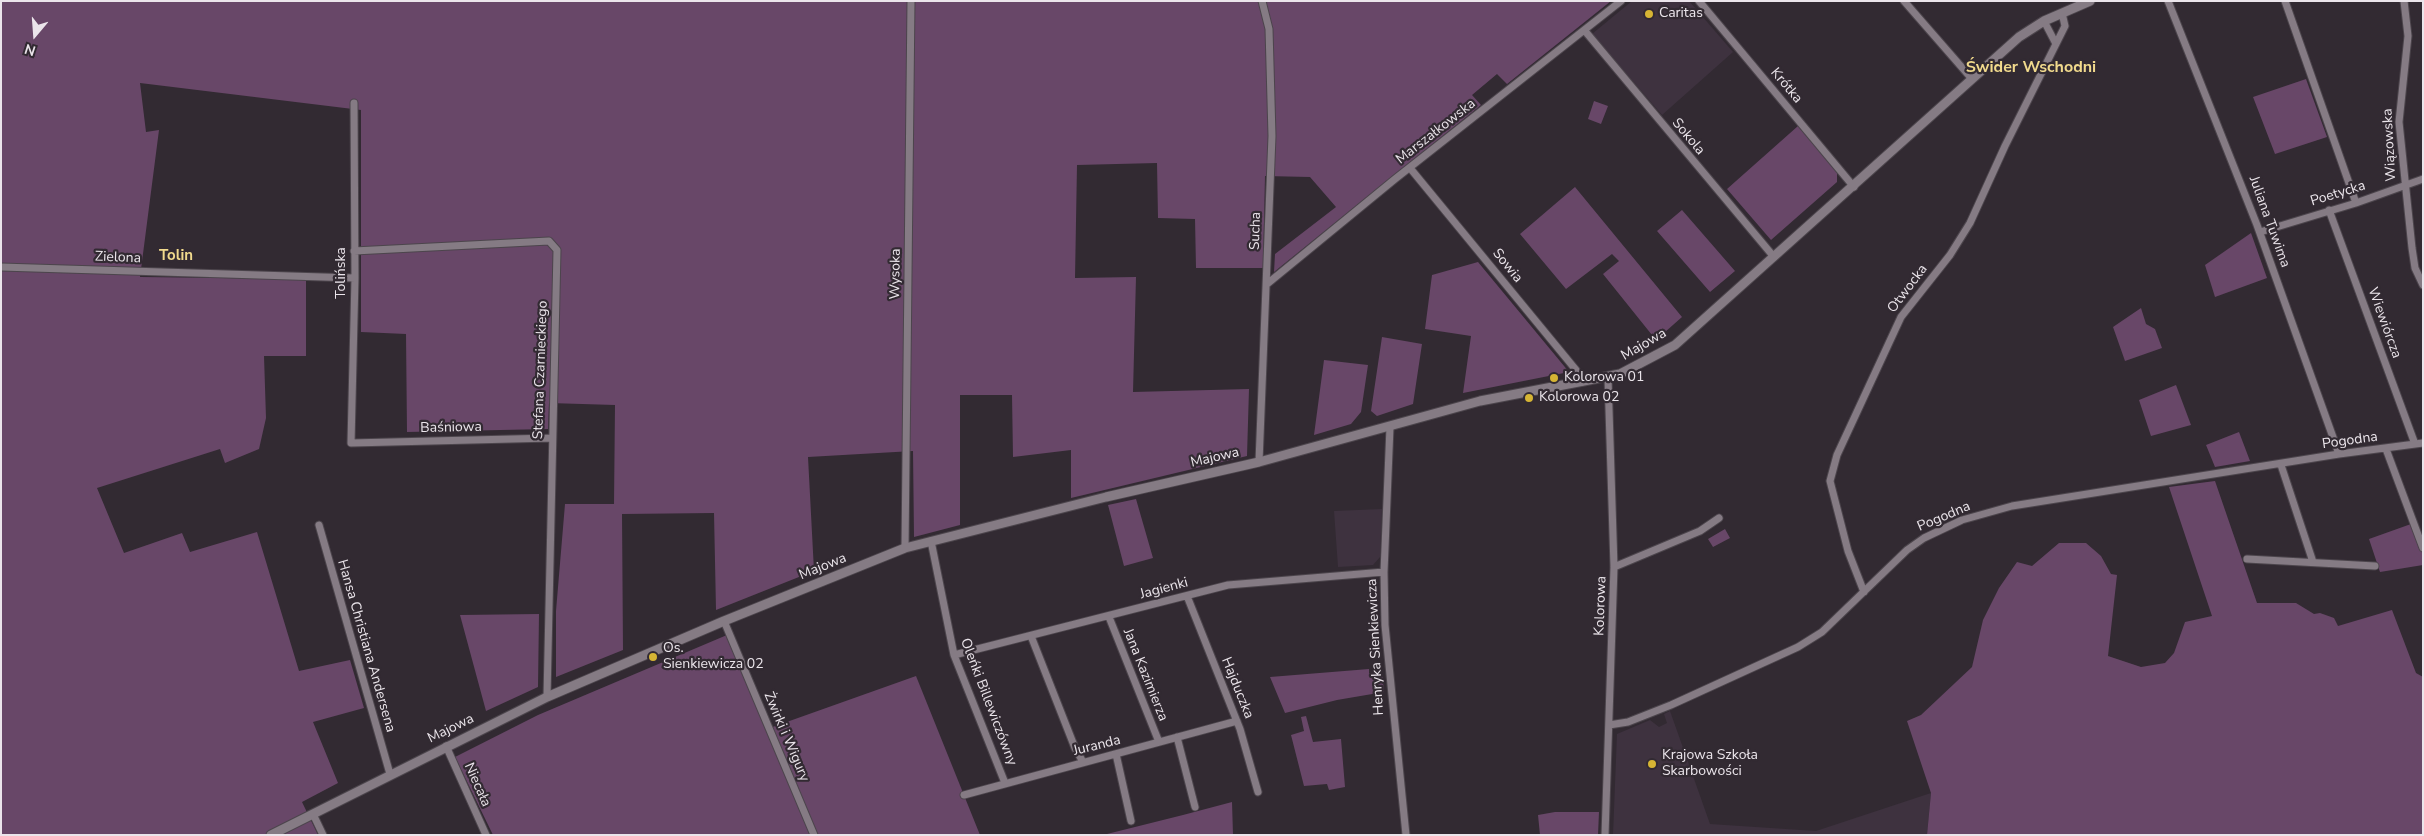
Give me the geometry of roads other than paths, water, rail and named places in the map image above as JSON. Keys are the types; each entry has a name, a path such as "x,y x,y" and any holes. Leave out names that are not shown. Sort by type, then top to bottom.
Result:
{"street":[{"name":"Wysoka","path":"906,548 911,1"},
{"name":"Sucha","path":"1259,462 1272,136 1269,29 1262,1"},
{"name":"Marszałkowska","path":"1267,284 1621,1"},
{"name":"Krótka","path":"1699,1 1854,187"},
{"path":"1904,1 1972,79"},
{"path":"2067,1 2072,10"},
{"name":"Majowa","path":"271,835 547,697 724,621 906,548 1106,497 1259,462 1480,401 1608,378 1634,368 1675,345 1854,187 2019,37 2044,21 2090,1"},
{"name":"Juliana Tuwima","path":"2168,1 2260,232 2339,454"},
{"path":"2285,1 2356,203"},
{"name":"Wiązowska","path":"2404,1 2408,36 2399,122 2404,184 2415,268 2423,285"},
{"name":"Otwocka","path":"1864,592 1848,551 1830,481 1837,455 1891,336 1902,317 1950,254 1970,223 2004,146 2065,26 2062,13"},
{"path":"2044,21 2056,44"},
{"name":"Sokola","path":"1585,31 1774,257"},
{"name":"Tolińska","path":"351,443 355,278 354,104"},
{"name":"Sowia","path":"1410,168 1576,370 1582,382"},
{"name":"Poetycka","path":"2260,232 2356,203 2404,184 2423,179"},
{"name":"Wiewiórcza","path":"2329,210 2419,443"},
{"name":"Stefana Czarnieckiego","path":"354,251 549,241 557,250 547,697"},
{"name":"Zielona","path":"1,267 355,278"},
{"name":"Kolorowa","path":"1605,835 1614,567 1608,378"},
{"name":"Henryka Sienkiewicza","path":"1390,426 1384,572 1386,643 1406,835"},
{"name":"Baśniowa","path":"351,443 552,438"},
{"name":"Pogodna","path":"1608,725 1628,722 1671,705 1798,646 1822,632 1907,550 1924,538 1962,520 2012,506 2419,443"},
{"path":"2386,448 2423,548"},
{"path":"2281,465 2313,562"},
{"path":"1614,567 1700,531 1719,518"},
{"name":"Hansa Christiana Andersena","path":"319,525 390,774"},
{"name":"Oleńki Billewiczówny","path":"930,541 954,656 1005,783"},
{"path":"2247,559 2375,566"},
{"name":"Jagienki","path":"954,656 1228,585 1384,572"},
{"name":"Hajduczka","path":"1187,596 1237,721 1258,792"},
{"name":"Jana Kazimierza","path":"1109,617 1159,742"},
{"name":"Żwirki i Wigury","path":"724,621 814,835"},
{"path":"1031,636 1075,748 1083,762"},
{"name":"Juranda","path":"964,795 1237,721"},
{"name":"Jana Kazimierza","path":"1177,737 1195,807"},
{"name":"Niecała","path":"446,746 486,835"},
{"path":"1116,754 1131,821"},
{"path":"313,814 323,835"}],"place":[{"name":"Caritas","path":"1649,14"},
{"name":"Kolorowa 01","path":"1554,378"},
{"name":"Kolorowa 02","path":"1529,398"},
{"name":"Os. Sienkiewicza 02","path":"653,657"},
{"name":"Krajowa Szkoła Skarbowości","path":"1652,764"}],"district":[{"name":"Świder Wschodni","path":"2031,68"},
{"name":"Tolin","path":"176,256"}]}
